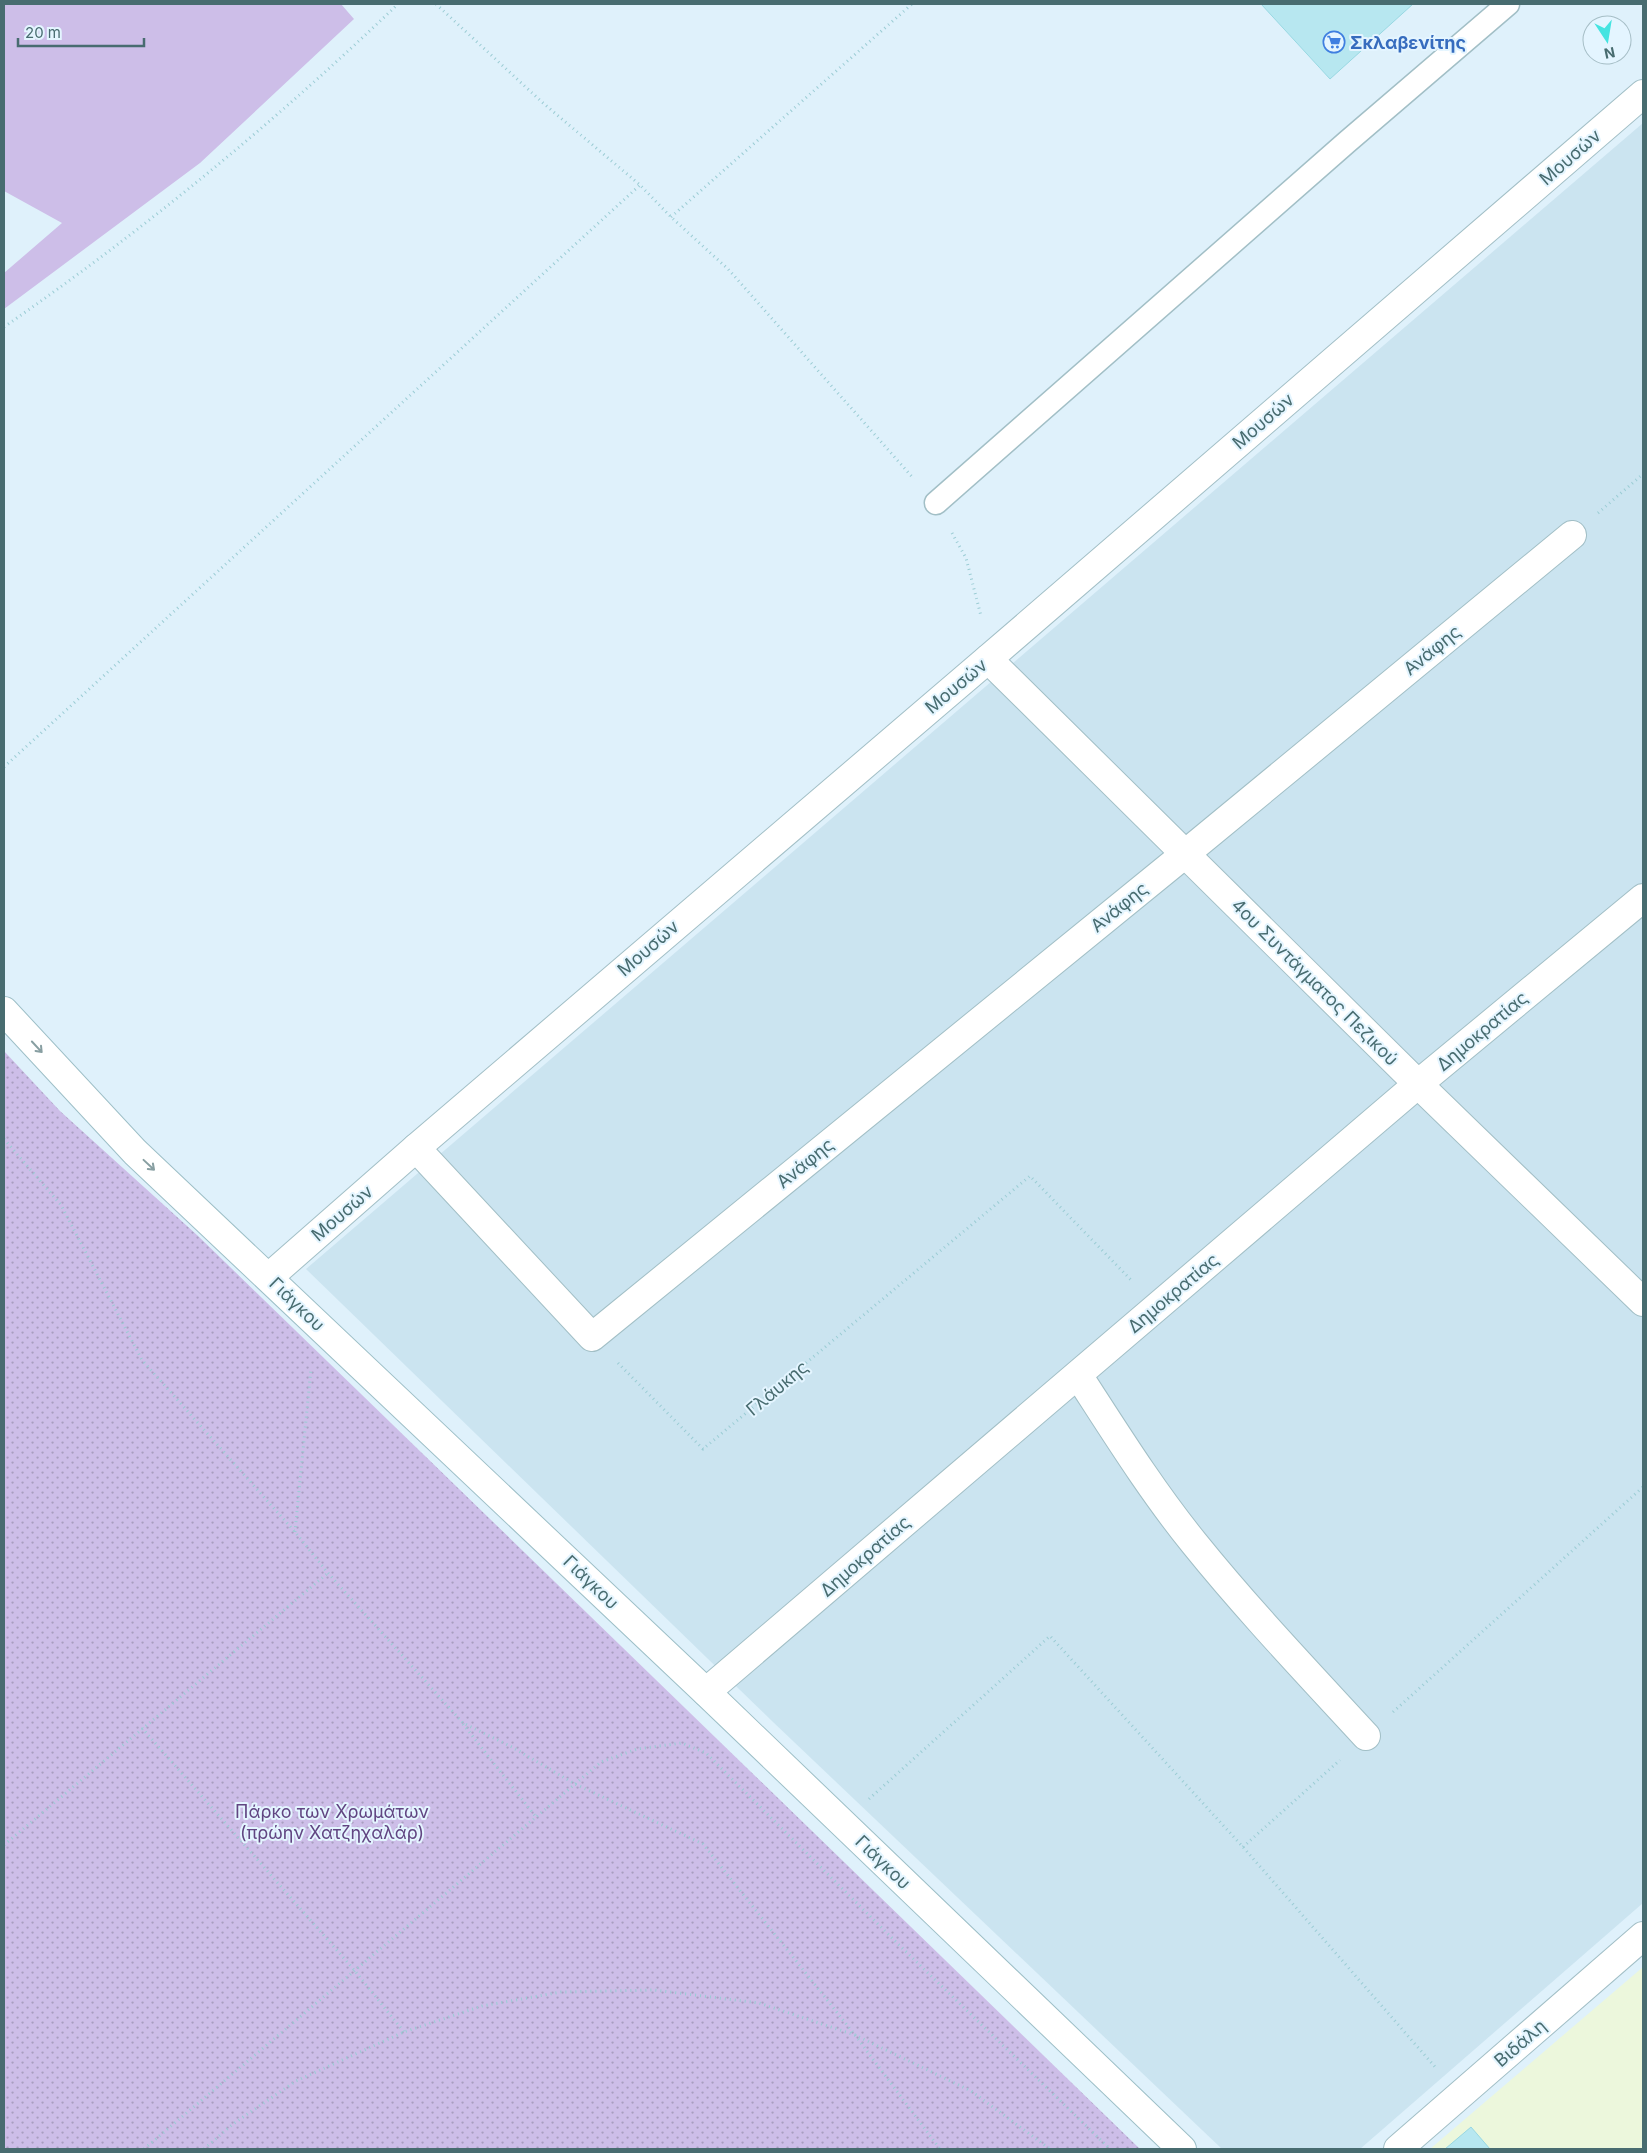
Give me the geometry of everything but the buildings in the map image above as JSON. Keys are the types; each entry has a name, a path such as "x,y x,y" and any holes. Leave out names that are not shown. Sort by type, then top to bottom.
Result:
{"street":[{"name":"Μουσών","path":"269,1277 416,1148 988,659 1643,94"},
{"name":"Ανάφης","path":"592,1336 1185,854 1572,535"},
{"name":"4ου Συντάγματος Πεζικού","path":"988,659 1418,1084 1643,1302"},
{"name":"Δημοκρατίας","path":"706,1692 1418,1084 1643,898"},
{"name":"Γιάγκου","path":"4,1011 135,1152 706,1692 1182,2149"},
{"path":"416,1148 592,1336"},
{"path":"1078,1374 1144,1478 1194,1543 1247,1605 1366,1736"},
{"name":"Βιδάλη","path":"1398,2149 1643,1936"}],"lane":[{"path":"936,503 1354,136 1508,4"}],"path":[{"path":"4,327 66,284 204,178 279,114 398,4"},
{"path":"436,4 543,103 640,185 671,217 728,269 936,503 966,558 980,610 988,659"},
{"path":"671,217 912,4"},
{"path":"4,767 640,185"},
{"path":"1572,535 1643,474"},
{"path":"4,1139 61,1205 142,1360 463,1724 536,1817"},
{"name":"Γλάυκης","path":"592,1336 703,1449 1030,1176 1156,1307"},
{"path":"295,1532 316,1322"},
{"path":"1243,1847 1643,1487"},
{"path":"4,1844 328,1573"},
{"path":"842,1823 1050,1636 1243,1847 1459,2095"},
{"path":"463,1724 512,1747 575,1784 703,1844 855,2035 940,2149"},
{"path":"142,1728 355,1971 404,2032"},
{"path":"144,2149 602,1762 637,1749 682,1743 706,1753 896,1942 1110,2149"},
{"path":"204,2149 233,2124 296,2081 404,2032 482,2006 561,1992 654,1990 759,2003 855,2035 972,2091 1050,2149"}],"shaded area":[{"path":"1643,123 1643,1903 1360,2149 1222,2149 773,1722 306,1269"},
{"path":"1643,1967 1643,2149 1430,2149"}],"green space":[{"path":"4,4 341,4 354,19 200,163 4,309 4,273 62,223 4,191"},
{"name":"Πάρκο των Χρωμάτων (πρώην Χατζηχαλάρ)","path":"4,1051 60,1111 197,1235 1140,2149 4,2149"}],"place":[{"name":"Σκλαβενίτης","path":"1334,42"}]}
